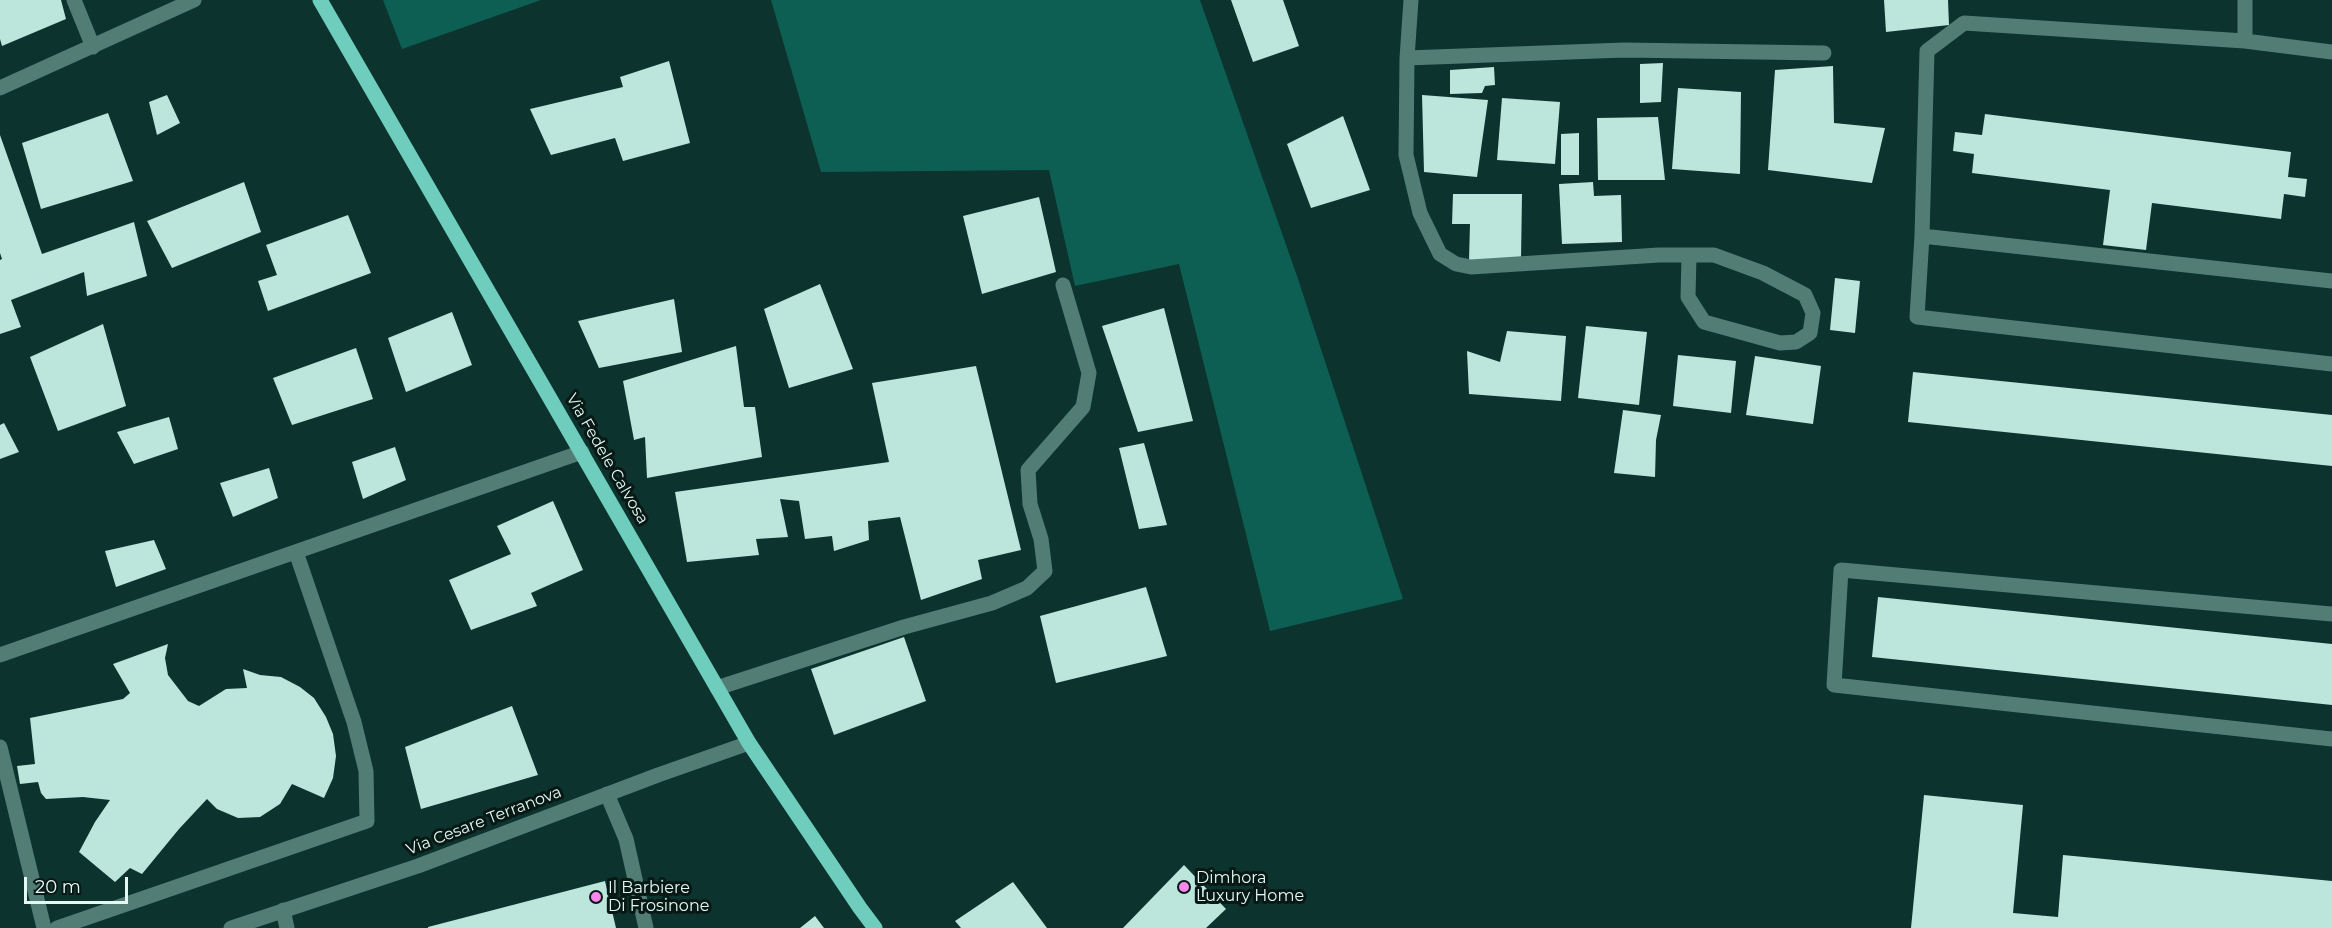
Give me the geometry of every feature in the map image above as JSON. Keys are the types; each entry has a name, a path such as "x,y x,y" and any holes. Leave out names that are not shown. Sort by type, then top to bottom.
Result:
{"main road":[{"name":"Via Fedele Calvosa","path":"320,0 749,743 853,899 875,928"}],"street":[{"path":"74,0 93,47"},
{"path":"0,88 194,0"},
{"path":"1411,0 1407,58 1406,155 1420,213 1440,254 1456,264 1471,267 1659,255 1714,255 1762,273 1805,295 1814,313 1810,333 1796,342 1780,343 1704,322 1688,297 1689,256"},
{"path":"2245,0 2245,41"},
{"path":"2332,52 2245,41 1964,23 1927,51 1922,236 1917,317 2332,364"},
{"path":"1407,58 1624,50 1824,53"},
{"path":"1922,236 2332,281"},
{"path":"717,688 904,627 992,603 1027,588 1045,571 1041,539 1030,504 1028,470 1083,407 1089,373 1063,285"},
{"path":"0,655 582,452"},
{"path":"57,928 367,821 366,771 356,732 296,552"},
{"path":"2332,614 1841,570 1834,685 2332,739"},
{"name":"Via Cesare Terranova","path":"231,928 418,866 749,743"},
{"path":"0,747 44,928"},
{"path":"607,794 626,839 646,928"},
{"path":"283,910 287,928"}],"green space":[{"path":"383,0 541,0 402,49"},
{"path":"771,0 1200,0 1297,276 1403,599 1270,631 1179,264 1075,286 1049,170 821,172"}],"building":[{"path":"0,0 61,0 66,19 2,46"},
{"path":"1231,0 1283,0 1299,46 1253,62"},
{"path":"1884,0 1948,0 1949,25 1886,32"},
{"path":"669,61 690,143 623,161 615,138 551,155 530,109 623,87 620,77"},
{"path":"1663,63 1661,102 1640,103 1640,64"},
{"path":"1833,66 1834,123 1885,128 1872,183 1768,170 1775,70"},
{"path":"1494,67 1495,85 1485,86 1482,93 1450,94 1450,70"},
{"path":"1678,88 1741,92 1740,174 1672,169"},
{"path":"167,95 180,123 157,135 149,102"},
{"path":"1422,95 1488,100 1477,177 1424,172"},
{"path":"1502,98 1560,102 1555,164 1497,160"},
{"path":"108,113 133,181 41,209 22,143"},
{"path":"1985,114 2291,152 2288,177 2307,179 2305,197 2284,194 2281,219 2152,203 2146,250 2103,245 2110,190 1972,173 1974,154 1953,151 1955,132 1982,135"},
{"path":"1343,116 1370,190 1311,208 1287,144"},
{"path":"1658,117 1665,180 1598,180 1597,118"},
{"path":"1579,133 1579,175 1561,175 1561,134"},
{"path":"0,135 42,254 134,222 147,276 87,296 84,272 11,300 21,327 0,334 0,260 2,259 0,253"},
{"path":"244,182 261,232 172,268 147,221"},
{"path":"1593,182 1594,196 1621,195 1622,242 1562,244 1559,184"},
{"path":"1453,194 1522,194 1521,260 1469,260 1470,224 1452,224"},
{"path":"1039,197 1056,272 982,294 963,216"},
{"path":"348,215 371,273 268,311 258,281 277,275 266,245"},
{"path":"1835,278 1860,281 1855,333 1830,330"},
{"path":"820,284 853,369 789,388 764,309"},
{"path":"674,299 682,352 599,368 578,321"},
{"path":"1164,308 1193,421 1138,432 1102,326"},
{"path":"452,312 472,365 406,392 388,338"},
{"path":"103,324 126,406 58,431 30,357"},
{"path":"1586,326 1647,332 1639,405 1578,398"},
{"path":"1507,331 1566,336 1561,401 1469,394 1467,351 1500,362"},
{"path":"736,346 744,407 755,407 762,457 647,478 645,437 634,440 623,381"},
{"path":"356,348 373,399 292,425 273,378"},
{"path":"1678,355 1736,361 1731,413 1673,406"},
{"path":"1755,356 1821,366 1813,424 1746,415"},
{"path":"976,366 1021,550 978,560 982,579 921,600 900,517 868,521 869,540 834,551 832,536 805,539 799,501 780,499 788,537 756,539 759,555 687,562 675,492 889,462 872,383"},
{"path":"1913,372 2332,415 2332,466 1908,422"},
{"path":"1623,410 1661,415 1656,440 1655,477 1614,473"},
{"path":"169,417 178,449 134,464 117,432"},
{"path":"4,423 19,452 0,459 0,425"},
{"path":"1144,443 1167,525 1139,529 1119,448"},
{"path":"395,447 406,480 363,499 352,462"},
{"path":"269,468 278,498 233,517 220,483"},
{"path":"553,501 583,570 531,593 537,606 471,630 449,580 511,554 497,526"},
{"path":"154,540 166,569 116,587 105,551"},
{"path":"1146,587 1167,656 1056,683 1040,616"},
{"path":"1878,597 2332,644 2332,705 1872,657"},
{"path":"904,637 926,701 834,735 811,669"},
{"path":"168,644 165,658 168,675 188,701 199,706 226,689 247,688 243,669 260,675 281,677 314,698 333,734 336,756 333,778 324,798 292,784 280,804 260,817 238,818 217,809 207,799 142,874 130,868 115,882 79,852 110,800 83,797 46,799 41,793 38,782 20,784 17,766 35,764 30,718 123,699 130,693 113,664"},
{"path":"512,706 538,775 421,809 405,747"},
{"path":"1924,795 2023,805 2013,913 2058,917 2063,855 2332,881 2332,928 1911,928"},
{"name":"Dimhora Luxury Home","path":"1184,865 1226,909 1206,928 1123,928"},
{"path":"605,881 616,928 428,928 428,927"},
{"path":"1013,882 1047,928 961,928 955,921"},
{"path":"815,916 824,928 800,928"}],"place":[{"name":"Dimhora Luxury Home","path":"1184,887"},
{"name":"Il Barbiere Di Frosinone","path":"596,897"}]}
